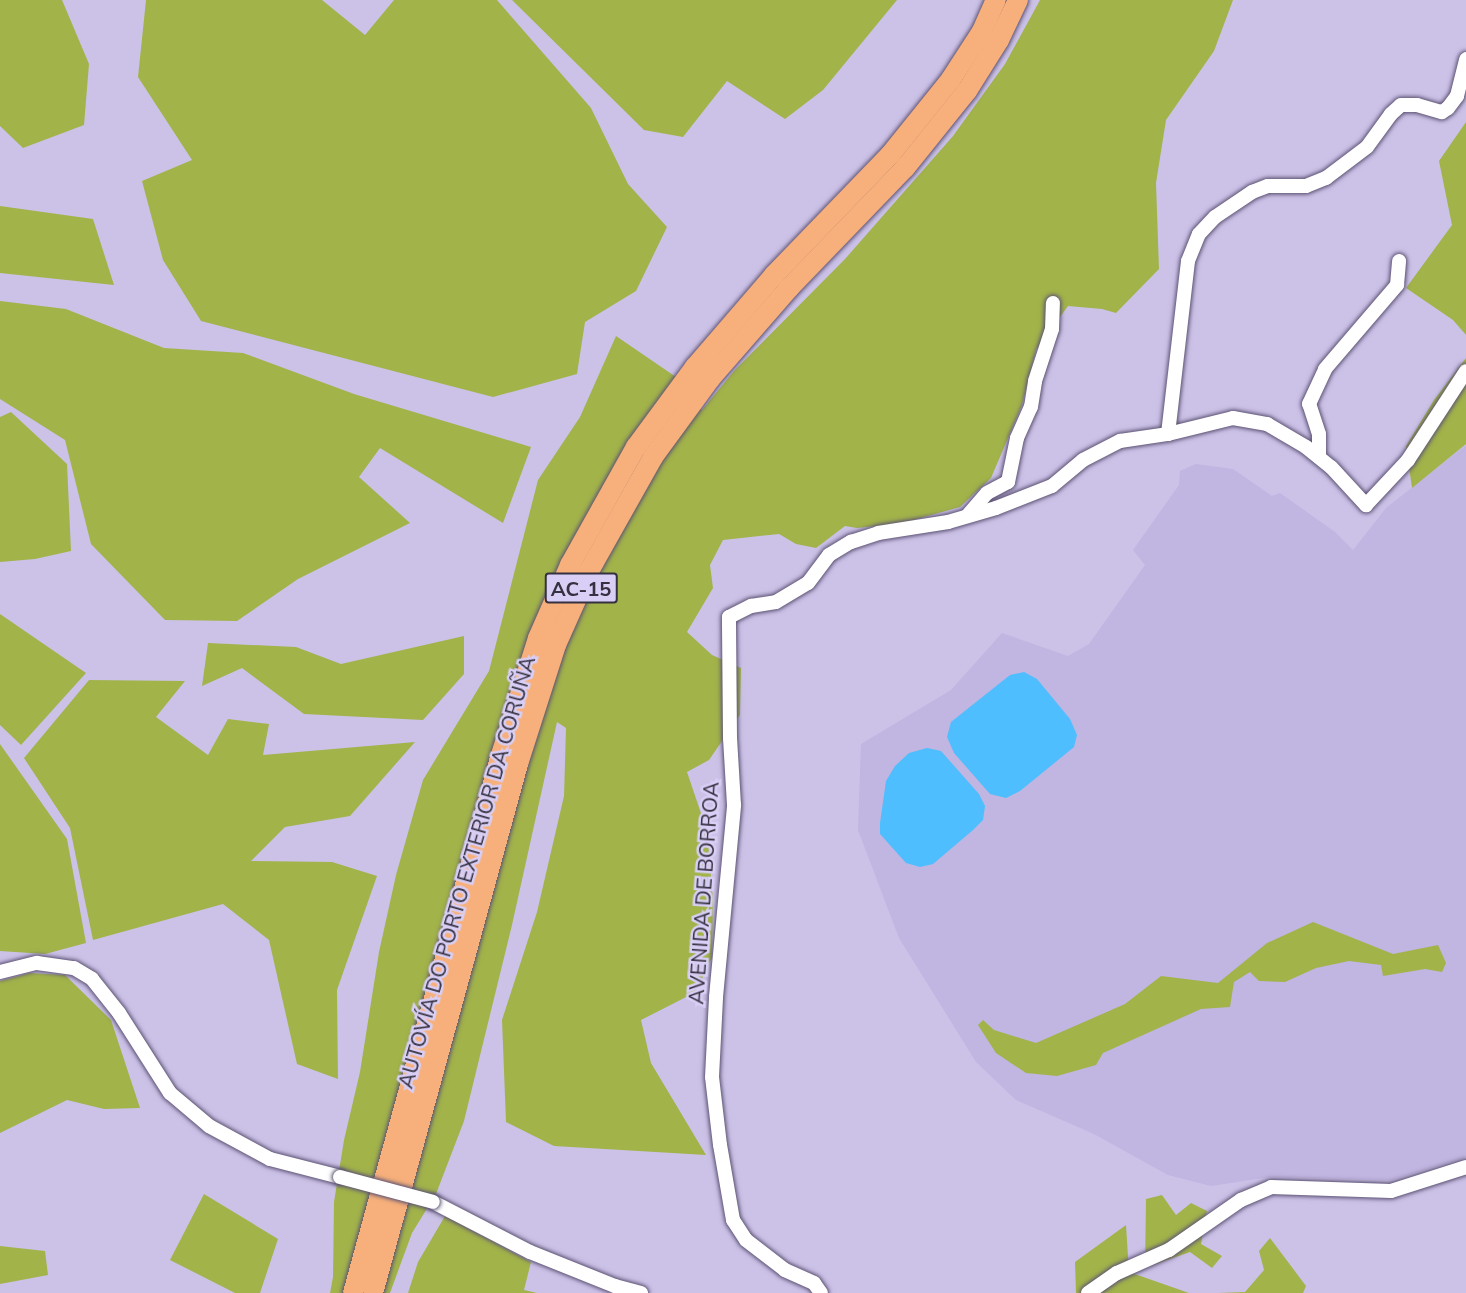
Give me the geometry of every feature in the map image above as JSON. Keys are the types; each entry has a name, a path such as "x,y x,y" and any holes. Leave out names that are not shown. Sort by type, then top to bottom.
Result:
{"highway":[{"name":"AUTOVÍA DO PORTO EXTERIOR DA CORUÑA","path":"353,1293 500,758 538,638 570,565 636,447 695,367 774,275 890,155 951,79 982,30 996,0"},
{"name":"AUTOVÍA DO PORTO EXTERIOR DA CORUÑA","path":"373,1293 518,764 556,645 588,573 653,457 710,379 789,288 905,168 967,91 999,40 1018,0"}],"street":[{"path":"1168,434 1188,261 1199,234 1215,217 1252,192 1269,186 1306,186 1326,178 1367,147 1391,114 1401,105 1417,105 1442,112 1457,96 1466,59"},
{"path":"1319,457 1319,434 1309,404 1326,369 1397,285 1399,261"},
{"path":"967,516 987,493 1008,482 1017,438 1031,407 1035,381 1052,329 1053,303"},
{"name":"AVENIDA DE BORROA","path":"820,1293 814,1283 785,1270 746,1240 732,1220 720,1145 712,1077 718,973 734,805 730,738 729,617 752,606 776,602 808,583 829,555 851,542 878,533 967,516 1052,486 1083,460 1120,441 1168,434 1233,418 1267,424 1319,457 1366,505 1408,460 1466,371"},
{"path":"0,972 37,963 74,968 92,979 119,1013 170,1093 208,1126 270,1159 433,1202 530,1252 615,1287 641,1293"},
{"path":"1088,1293 1117,1272 1169,1250 1241,1200 1271,1186 1391,1191 1466,1167"}],"shaded area":[{"path":"1466,445 1466,1157 1391,1180 1270,1177 1211,1186 1168,1175 1094,1134 1016,1100 976,1062 899,938 858,830 861,744 951,690 1002,633 1068,656 1089,644 1145,565 1133,550 1179,485 1180,471 1196,464 1233,469 1272,496 1280,493 1335,532 1353,550 1386,508"}],"green space":[{"path":"0,0 62,0 89,64 84,125 23,148 0,126"},
{"path":"146,0 322,0 365,35 394,0 497,0 591,108 628,184 667,227 636,291 585,322 577,374 493,397 201,321 163,260 142,181 192,160 138,77"},
{"path":"512,0 897,0 823,90 785,119 727,81 683,137 644,130"},
{"path":"1040,0 1233,0 1214,51 1166,120 1156,183 1159,269 1116,313 1102,309 1068,306 1036,350 1022,405 991,478 960,507 899,524 857,528 845,526 816,548 796,544 779,534 723,540 710,565 713,588 687,632 712,655 741,668 740,715 709,760 687,772 707,831 713,900 712,957 696,992 641,1020 651,1063 706,1155 554,1146 506,1122 502,1020 537,912 564,796 566,728 557,722 512,925 464,1121 436,1194 412,1233 390,1293 330,1293 333,1277 334,1202 344,1140 360,1072 379,952 396,875 423,780 489,671 538,480 580,417 616,336 676,377 702,410 734,371 845,259 953,136 1005,64"},
{"path":"1466,122 1466,335 1453,320 1406,288 1452,225 1439,161"},
{"path":"0,206 93,219 114,285 0,273"},
{"path":"0,301 66,309 164,348 243,353 354,394 531,447 503,523 380,448 359,477 410,523 298,579 237,621 165,620 91,544 65,440 0,399"},
{"path":"1466,358 1466,444 1412,488 1406,446 1434,400"},
{"path":"11,412 67,464 71,551 35,559 0,562 0,417"},
{"path":"0,614 86,673 21,745 0,725"},
{"path":"464,636 464,674 423,720 304,714 242,668 202,686 208,643 296,647 341,664"},
{"path":"89,680 185,681 156,717 208,755 228,719 269,724 263,755 415,742 350,816 285,827 251,861 332,862 377,876 337,990 338,1079 297,1064 269,940 223,904 93,940 70,828 24,758"},
{"path":"0,744 67,839 86,943 45,954 0,951"},
{"path":"1313,922 1393,954 1438,945 1446,963 1442,972 1425,969 1383,976 1381,965 1349,961 1316,968 1285,982 1259,981 1250,972 1234,982 1230,1007 1201,1009 1103,1053 1096,1065 1057,1076 1026,1073 996,1053 978,1025 983,1020 994,1030 1036,1043 1125,1004 1161,976 1218,983 1267,943"},
{"path":"30,973 65,975 111,1020 140,1108 104,1109 67,1100 0,1133 0,981"},
{"path":"204,1194 278,1239 260,1293 235,1293 170,1260"},
{"path":"1162,1195 1176,1215 1191,1203 1207,1211 1201,1244 1222,1256 1212,1268 1190,1252 1145,1268 1146,1199"},
{"path":"445,1216 531,1262 524,1290 537,1293 408,1293 418,1262"},
{"path":"1126,1225 1129,1272 1189,1293 1076,1293 1075,1262"},
{"path":"1270,1238 1306,1286 1303,1293 1218,1293 1245,1292 1264,1270 1259,1251"},
{"path":"0,1246 45,1251 48,1275 0,1284"}],"water":[{"path":"1024,672 1037,679 1070,719 1077,735 1074,747 1020,791 1006,798 990,794 954,753 947,737 951,722 1010,675"},
{"path":"927,748 941,751 979,794 985,806 983,820 973,830 933,864 920,867 906,863 880,834 880,823 886,781 895,766 909,753"}]}
